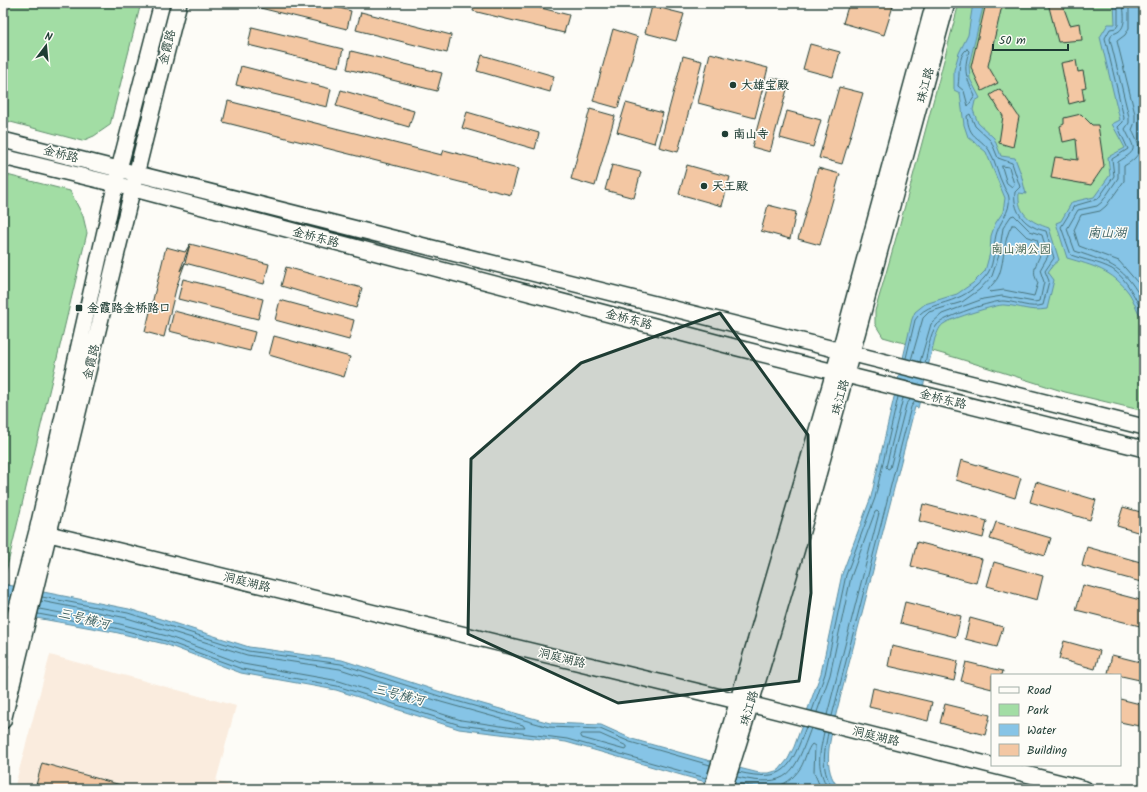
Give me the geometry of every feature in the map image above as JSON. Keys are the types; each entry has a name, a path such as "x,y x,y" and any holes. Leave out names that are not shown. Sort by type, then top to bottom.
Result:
{"street":[{"name":"金霞路","path":"43,533 115,184 162,3"},
{"name":"金霞路","path":"3,721 19,625 179,3"},
{"name":"珠江路","path":"712,789 727,759 840,373 934,3"},
{"name":"珠江路","path":"845,352 947,3"},
{"name":"金桥路","path":"3,140 119,169"},
{"name":"金桥路","path":"3,157 115,184"},
{"name":"金桥东路","path":"119,169 1144,427"},
{"name":"金桥东路","path":"115,184 738,348 1144,449"},
{"name":"洞庭湖路","path":"43,533 744,702 991,765"},
{"name":"金霞路","path":"3,661 19,625"},
{"name":"珠江路","path":"724,789 727,759"},
{"name":"洞庭湖路","path":"994,766 1085,789"}],"highlighted area":[{"path":"720,313 808,435 811,593 799,681 618,703 468,634 471,459 581,363"}],"shaded area":[{"path":"50,655 236,706 216,781 242,789 14,789"}],"green space":[{"path":"6,3 141,3 110,125 94,136 82,141 3,120 3,17"},
{"name":"南山湖公园","path":"959,3 1144,3 1144,411 1065,392 957,358 883,337 875,324 875,311 908,196"},
{"path":"3,174 70,191 83,216 87,233 3,584"}],"water":[{"name":"三号横河","path":"973,3 984,3 969,65 970,79 980,98 975,101 973,110 978,123 994,138 1001,156 1015,158 1026,194 1019,193 1020,206 1026,216 1031,220 1049,228 1059,260 1048,272 1054,280 1047,309 1041,310 1000,305 964,315 943,324 935,338 918,408 915,407 836,714 830,743 829,763 830,772 840,789 730,789 566,742 459,729 336,690 241,673 165,644 114,632 3,612 3,584 129,609 249,647 342,660 444,693 550,723 601,725 632,739 703,759 759,773 769,773 779,770 788,759 794,747 821,673 842,574 871,497 912,319 915,312 925,304 957,294 973,283 985,271 990,253 991,236 995,224 1003,212 1005,198 986,152 968,137 964,125 960,93 954,90 954,70 959,53 968,35"},
{"name":"南山湖","path":"1114,3 1144,3 1144,321 1129,293 1116,279 1102,270 1067,258 1056,223 1061,221 1072,202 1094,197 1110,175 1108,157 1125,148 1112,124 1120,120 1100,37 1108,24 1115,24"}],"building":[{"path":"257,3 319,3 351,11 347,29 256,7"},
{"path":"475,3 521,3 569,15 564,33 473,11"},
{"path":"849,3 894,3 884,35 843,23"},
{"path":"986,3 1010,3 1001,10 988,66 998,83 982,91 971,67"},
{"path":"1048,3 1062,3 1070,25 1080,23 1082,40 1058,42"},
{"path":"652,6 684,14 676,41 645,33"},
{"path":"361,12 451,35 447,53 356,30"},
{"path":"252,27 343,49 339,67 248,45"},
{"path":"613,29 638,37 618,108 593,101"},
{"path":"810,44 840,52 833,77 803,69"},
{"path":"351,51 442,73 437,91 347,69"},
{"name":"大雄宝殿","path":"710,53 768,68 755,118 698,103"},
{"path":"482,55 554,76 550,92 477,71"},
{"path":"683,56 702,61 678,152 659,147"},
{"path":"1076,60 1078,72 1083,71 1086,87 1082,88 1084,100 1069,104 1061,63"},
{"path":"241,66 331,89 327,107 236,85"},
{"path":"771,77 789,82 770,152 752,147"},
{"path":"839,87 863,93 842,164 819,158"},
{"path":"1000,89 1019,117 1013,147 999,143 1003,116 990,95"},
{"path":"341,90 414,111 409,127 336,106"},
{"path":"228,101 442,155 444,150 518,169 511,195 223,122"},
{"path":"626,103 663,113 654,143 617,132"},
{"path":"590,109 615,116 595,186 571,179"},
{"path":"787,111 821,120 813,147 780,138"},
{"path":"467,112 539,133 535,149 462,128"},
{"path":"1081,114 1092,125 1098,125 1104,166 1091,185 1051,178 1055,157 1078,160 1076,139 1063,142 1060,126 1064,124 1064,118"},
{"path":"612,165 641,172 634,198 605,190"},
{"name":"天王殿","path":"687,165 730,177 722,206 679,194"},
{"path":"818,168 840,174 820,245 798,239"},
{"path":"768,205 796,212 790,239 761,231"},
{"path":"190,244 180,271 185,263 177,285 164,337 145,332 166,247 185,252"},
{"path":"190,244 269,264 264,284 185,263"},
{"path":"286,267 362,288 356,308 281,286"},
{"path":"183,279 263,299 258,319 178,299"},
{"path":"280,300 354,320 349,340 275,320"},
{"path":"174,311 255,332 250,351 169,331"},
{"path":"274,336 350,357 344,377 269,355"},
{"path":"961,460 1021,478 1015,498 956,480"},
{"path":"1036,482 1096,500 1090,520 1030,502"},
{"path":"923,504 987,521 983,538 919,521"},
{"path":"1123,507 1144,513 1144,534 1117,526"},
{"path":"996,522 1051,538 1045,556 990,539"},
{"path":"917,542 982,559 976,583 911,566"},
{"path":"1087,547 1144,563 1141,582 1082,566"},
{"path":"994,562 1043,576 1037,600 987,586"},
{"path":"1083,585 1144,601 1144,627 1076,610"},
{"path":"905,602 961,616 956,637 900,623"},
{"path":"970,618 1003,627 997,647 965,639"},
{"path":"1064,641 1100,651 1095,669 1059,659"},
{"path":"892,646 958,661 954,681 888,666"},
{"path":"1112,655 1144,663 1144,681 1121,676 1121,674 1108,673"},
{"path":"966,662 1003,671 1002,674 991,674 991,689 961,681"},
{"path":"873,688 932,702 928,721 869,707"},
{"path":"1121,699 1144,705 1139,726 1121,722"},
{"path":"945,704 990,715 985,735 940,723"},
{"path":"42,763 135,789 35,789"}],"place":[{"name":"大雄宝殿","path":"733,85"},
{"name":"南山寺","path":"725,134"},
{"name":"天王殿","path":"704,186"},
{"name":"金霞路金桥路口","path":"79,308"}]}
